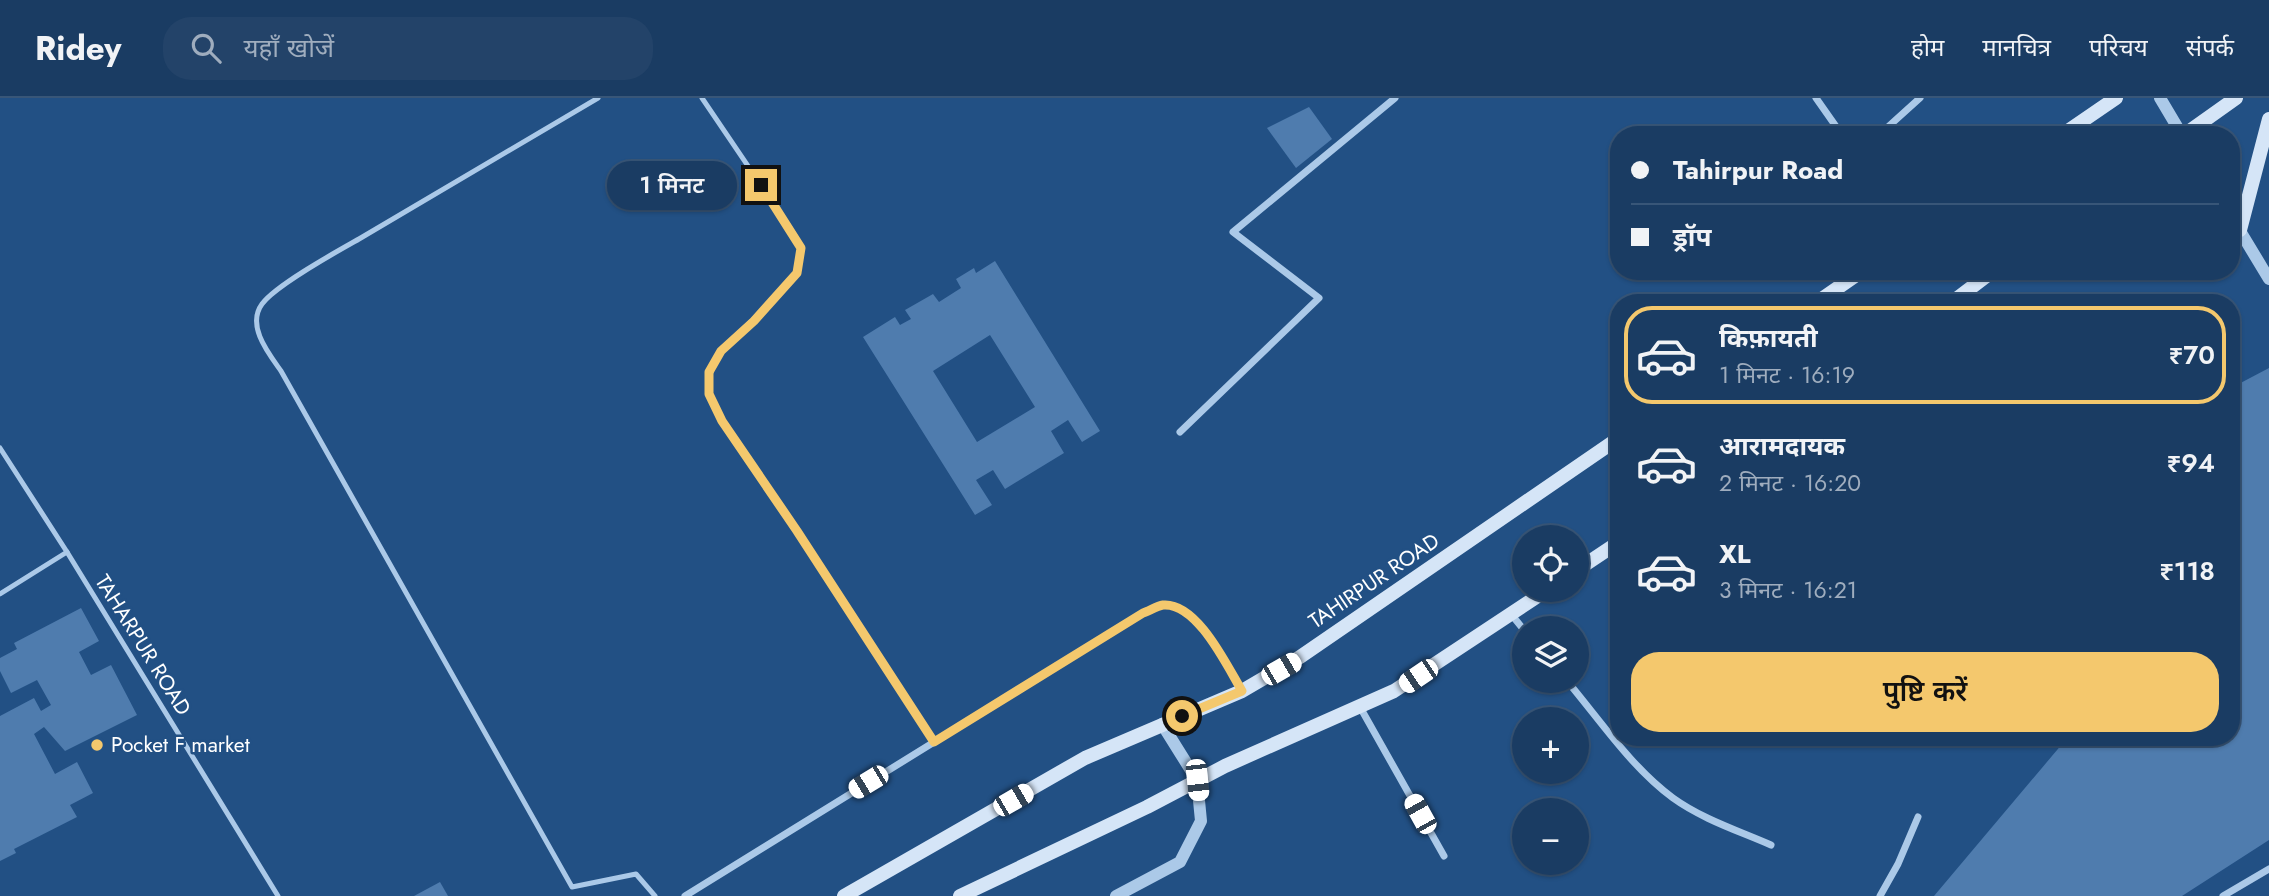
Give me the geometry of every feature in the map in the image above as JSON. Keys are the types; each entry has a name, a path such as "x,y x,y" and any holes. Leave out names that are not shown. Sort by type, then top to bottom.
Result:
{"main road":[{"path":"2075,126 2116,98"},
{"path":"2196,126 2236,98"},
{"path":"2240,213 2269,119"},
{"path":"1829,294 1849,280"},
{"path":"1963,294 1981,280"},
{"name":"TAHIRPUR ROAD","path":"844,896 1085,758 1242,691 1300,657 1610,444"},
{"path":"1589,562 1610,548"},
{"path":"967,894 1197,780 1394,691 1529,602"}],"street":[{"path":"1180,432 1320,298 1233,232 1395,98"},
{"path":"1816,98 1836,126"},
{"path":"1889,126 1920,98"},
{"path":"2160,98 2177,126"},
{"path":"2240,236 2269,279"},
{"path":"685,896 1143,613 1162,605 1177,606 1192,616 1242,691"},
{"path":"1577,693 1610,732"},
{"path":"1360,706 1444,856"},
{"path":"1116,896 1180,862 1201,821 1197,780 1162,724"},
{"path":"1622,746 1649,778 1667,792 1711,818 1771,845"},
{"path":"1880,896 1898,864 1918,817"},
{"path":"2223,896 2269,869"}],"lane":[{"path":"598,98 309,270 261,305 256,321 264,346 281,371 572,887 636,874 655,896"},
{"path":"702,98 801,248 797,273 754,321 721,351 709,372 709,394 722,421 934,742"},
{"name":"TAHARPUR ROAD","path":"0,448 278,896"},
{"path":"0,594 67,552"}],"building":[{"path":"1309,107 1332,139 1296,168 1267,128"},
{"path":"995,261 1100,431 1082,442 1068,420 1051,431 1064,453 1005,489 993,470 976,480 992,505 975,515 863,337 895,317 900,325 911,319 905,310 933,294 939,302 961,288 956,279 974,268 976,273","holes":["990,335 1035,407 977,442 933,371"]},
{"path":"2269,368 2269,840 2182,896 1934,896 2060,746 2240,746 2240,383"},
{"path":"81,608 99,641 79,652 91,675 111,665 137,715 65,751 44,727 34,734 55,774 77,762 93,793 70,805 77,817 14,849 16,853 0,861 0,716 34,698 41,711 51,705 37,680 11,693 0,671 0,658 17,649 14,643"},
{"path":"440,882 448,896 414,896"}],"place":[{"name":"Pocket F market","path":"97,745"}],"route":[{"path":"761,185 801,248 797,273 754,321 721,351 709,372 709,394 722,421 934,742 1143,613 1162,605 1177,606 1192,616 1242,691 1182,716"}]}
